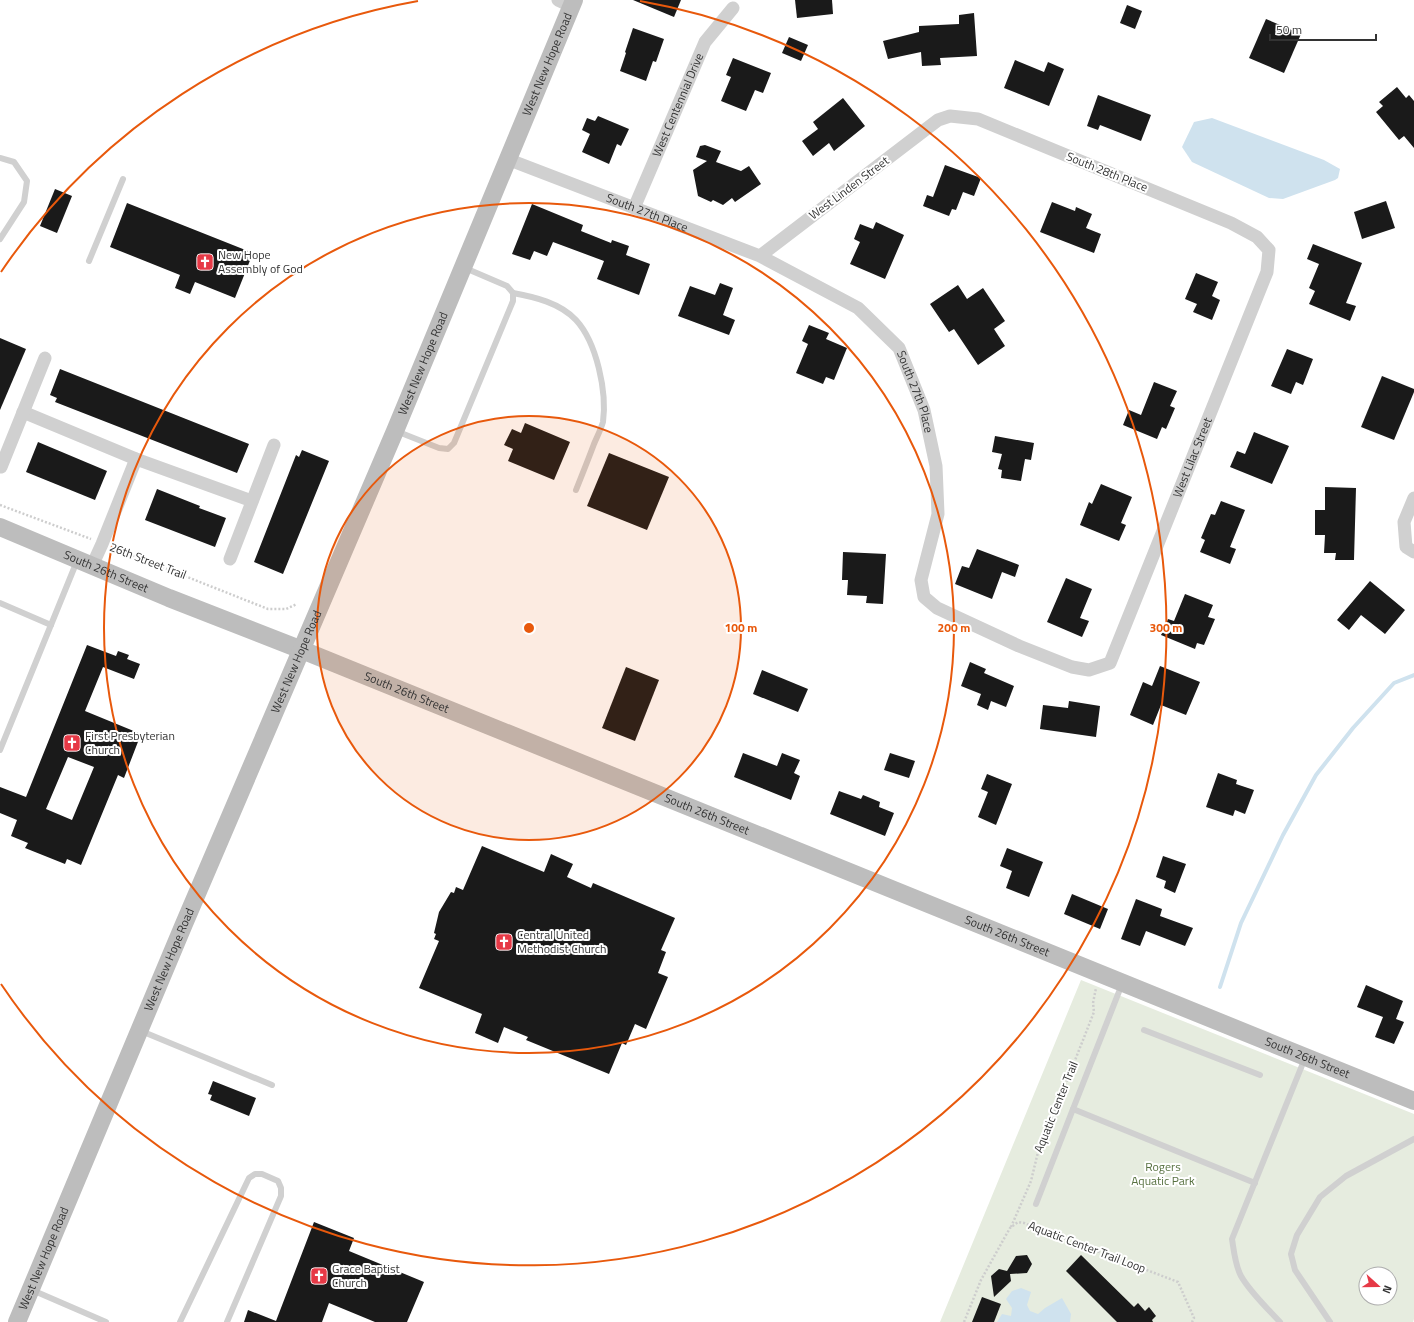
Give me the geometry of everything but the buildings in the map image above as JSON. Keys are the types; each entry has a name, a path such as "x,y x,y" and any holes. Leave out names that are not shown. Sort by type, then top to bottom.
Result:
{"street":[{"name":"West New Hope Road","path":"17,1322 139,1031 395,431 507,159 568,2"},
{"name":"West Centennial Drive","path":"634,208 705,42 733,8"},
{"name":"South 28th Place","path":"938,120 950,116 978,119 1231,223 1257,237 1269,250"},
{"name":"West Linden Street","path":"760,256 938,120"},
{"name":"South 27th Place","path":"507,159 760,256 858,308 899,348 924,410 936,466 938,514 921,580 924,597 936,608 1019,646 1072,667 1089,670 1110,663"},
{"name":"West Lilac Street","path":"1110,663 1267,272 1269,250"},
{"path":"1,467 45,358"},
{"path":"23,412 136,459 252,501"},
{"path":"230,559 274,444"},
{"path":"85,563 102,544 136,459"},
{"path":"1414,498 1404,522 1406,547 1414,552"},
{"name":"South 26th Street","path":"0,527 169,598 302,650 1414,1101"}],"lane":[{"path":"0,158 14,162 27,181 24,202 0,239"},
{"path":"89,261 122,179"},
{"path":"463,267 507,286 513,293 540,298 563,310 576,320 588,338 599,366 604,404 602,423 576,490"},
{"path":"395,431 439,448 448,449 454,443 513,301 513,293"},
{"path":"0,750 51,625 85,563"},
{"path":"0,603 51,625"},
{"path":"1036,1204 1122,983"},
{"path":"1144,1030 1260,1075"},
{"path":"139,1031 272,1085"},
{"path":"1280,1322 1241,1276 1234,1255 1232,1239 1306,1057"},
{"path":"1073,1109 1255,1183"},
{"path":"1330,1322 1295,1270 1292,1254 1297,1235 1320,1197 1346,1176 1414,1139"},
{"path":"180,1322 249,1178 255,1174 262,1174 278,1181 281,1188 281,1196 226,1322"},
{"path":"30,1289 106,1322"}],"path":[{"name":"26th Street Trail","path":"0,505 268,609 286,609 297,604"},
{"name":"Aquatic Center Trail","path":"1010,1228 1031,1181 1039,1148 1048,1129 1094,1012 1093,1003 1097,986"},
{"name":"Aquatic Center Trail Loop","path":"964,1322 981,1280 1010,1228 1018,1222 1178,1282 1194,1318 1192,1322"}],"green space":[{"name":"Rogers Aquatic Park","path":"1081,980 1414,1114 1413,1322 940,1322"}],"water":[{"path":"1212,118 1324,160 1340,169 1338,178 1283,199 1269,198 1192,162 1182,147 1194,122"},
{"path":"1021,1288 1031,1292 1027,1305 1030,1311 1038,1314 1062,1298 1071,1314 1070,1322 997,1322 1002,1314 1011,1316 1012,1308 1006,1299 1012,1291"}],"waterway":[{"path":"1220,987 1241,923 1283,835 1316,775 1353,728 1394,683 1414,675"}],"place":[{"name":"New Hope Assembly of God","path":"205,262"},
{"name":"First Presbyterian Church","path":"72,743"},
{"name":"Central United Methodist Church","path":"504,942"},
{"name":"Grace Baptist Church","path":"319,1276"}]}
